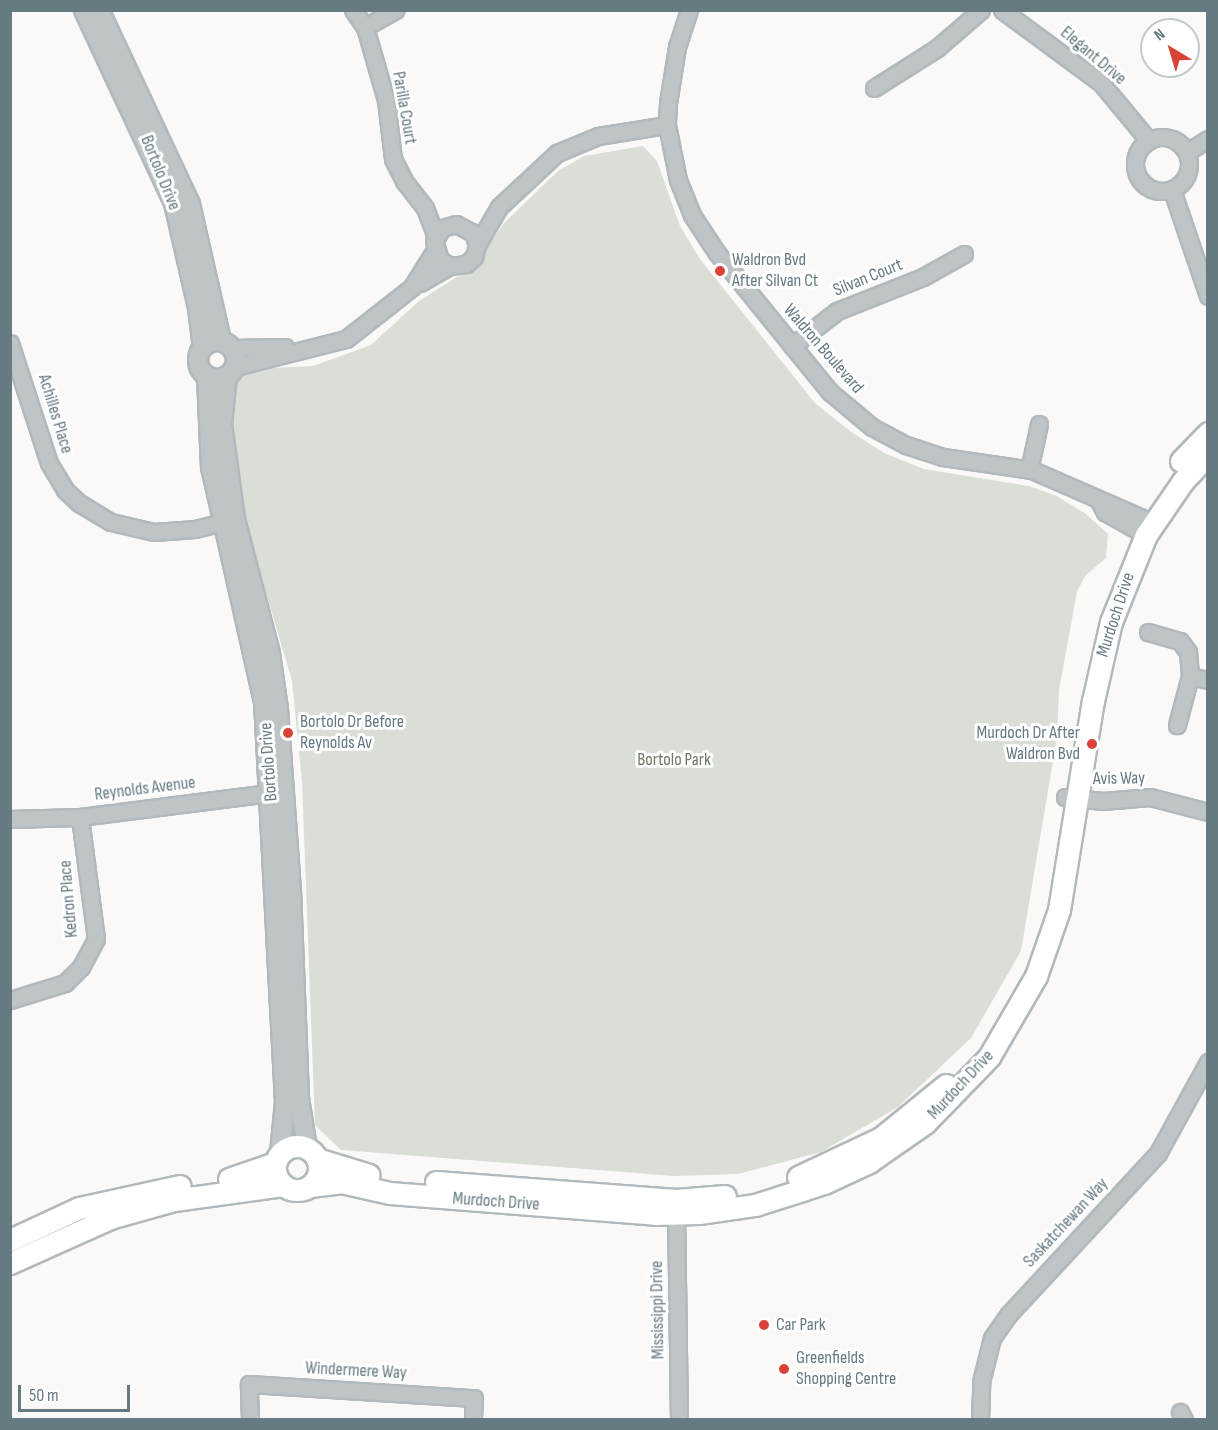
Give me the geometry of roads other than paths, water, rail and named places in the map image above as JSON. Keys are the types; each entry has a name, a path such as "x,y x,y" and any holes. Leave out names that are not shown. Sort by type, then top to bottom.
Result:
{"main road":[{"name":"Murdoch Drive","path":"10,1263 110,1218 174,1200 259,1185 283,1185 296,1190 341,1182 390,1193 676,1207 753,1191 821,1169 881,1138 958,1073 1006,1009 1030,957 1047,904 1072,798 1091,641 1112,578 1173,470 1208,433"},
{"name":"Murdoch Drive","path":"1144,525 1208,454"},
{"name":"Murdoch Drive","path":"10,1240 79,1208 138,1193 232,1178 278,1158 293,1146 392,1179 676,1207"},
{"path":"310,1186 318,1173 312,1154"},
{"path":"278,1158 276,1175 283,1185"}],"street":[{"name":"Bortolo Drive","path":"84,10 174,203 198,308 203,347 197,363 207,377 211,467 229,520 275,681 285,1102 278,1158"},
{"name":"Bortolo Drive","path":"99,10 190,204 226,345 231,372 222,424 229,520"},
{"name":"Parilla Court","path":"353,10 365,27 386,100 393,159 404,181 425,208 435,244"},
{"path":"365,27 396,10"},
{"name":"Waldron Boulevard","path":"689,10 677,47 667,125 678,180 692,215 717,253 830,392 857,416 891,437 943,457 1029,470 1098,500 1106,512 1144,525"},
{"path":"874,87 938,48 981,10"},
{"name":"Elegant Drive","path":"1002,10 1101,83 1149,141"},
{"path":"207,377 345,339 412,287 450,266 466,264 499,207 532,173 576,143 667,125"},
{"path":"1171,139 1186,152 1189,170 1172,190 1146,186 1136,172 1137,154 1149,141 1171,139"},
{"path":"1186,152 1208,139"},
{"path":"1172,190 1208,296"},
{"path":"412,287 442,228 460,225 499,207"},
{"name":"Parilla Court","path":"425,208 460,225"},
{"path":"460,225 473,233 477,245"},
{"path":"435,244 440,260 450,266"},
{"name":"Silvan Court","path":"792,346 837,311 923,277 964,254"},
{"name":"Achilles Place","path":"10,343 49,463 65,490 79,503 93,514 133,530 174,531 229,520"},
{"path":"203,347 226,345 309,348"},
{"path":"1029,470 1039,424"},
{"path":"1148,632 1180,641 1188,652 1190,676 1177,725"},
{"path":"1190,676 1208,680"},
{"name":"Bortolo Drive","path":"278,792 299,1098 312,1154"},
{"name":"Reynolds Avenue","path":"10,819 80,818 278,792"},
{"name":"Avis Way","path":"1072,798 1150,797 1208,812"},
{"name":"Kedron Place","path":"10,1000 65,982 81,967 96,939 80,818"},
{"name":"Saskatchewan Way","path":"980,1419 981,1382 992,1338 1009,1314 1158,1153 1208,1062"},
{"name":"Mississippi Drive","path":"676,1207 679,1419"},
{"name":"Windermere Way","path":"250,1419 249,1384 474,1398 473,1419"}],"place":[{"name":"Waldron Bvd After Silvan Ct","path":"720,271"},
{"name":"Bortolo Dr Before Reynolds Av","path":"288,733"},
{"name":"Murdoch Dr After Waldron Bvd","path":"1092,744"},
{"name":"Car Park","path":"764,1325"},
{"name":"Greenfields Shopping Centre","path":"784,1369"}],"park label":[{"name":"Bortolo Park","path":"674,760"}]}
